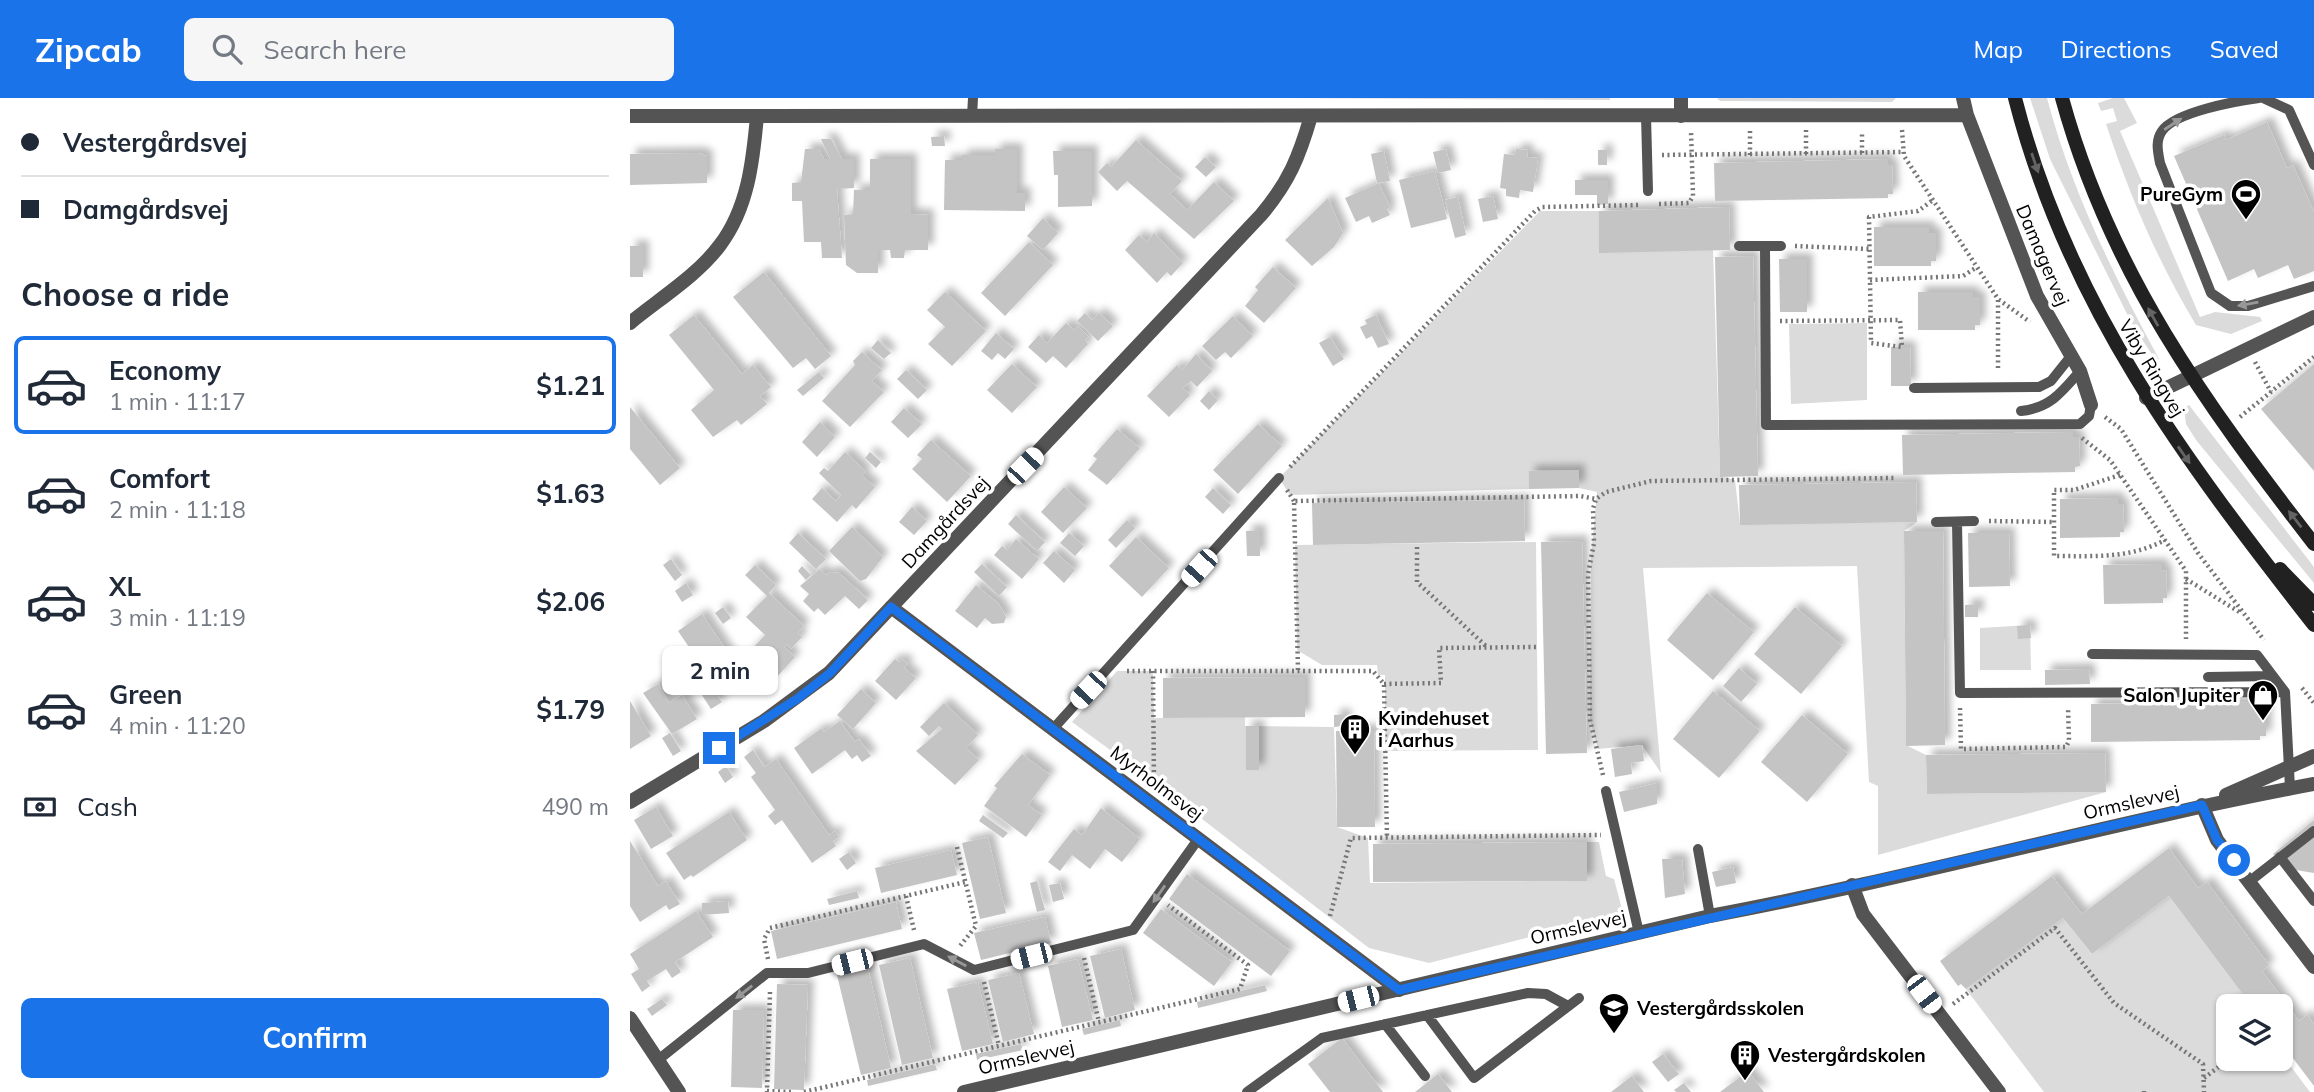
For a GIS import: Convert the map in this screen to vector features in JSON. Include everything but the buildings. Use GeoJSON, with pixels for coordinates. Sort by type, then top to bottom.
{"type":"FeatureCollection","features":[{"type":"Feature","properties":{"kind":"main road","name":"Viby Ringvej"},"geometry":{"type":"LineString","coordinates":[[2015,98],[2059,229],[2113,342],[2146,398],[2230,518],[2314,625]]}},
{"type":"Feature","properties":{"kind":"main road","name":"Viby Ringvej"},"geometry":{"type":"LineString","coordinates":[[2062,98],[2088,177],[2127,267],[2189,376],[2314,544]]}},
{"type":"Feature","properties":{"kind":"main road"},"geometry":{"type":"LineString","coordinates":[[2230,518],[2314,604]]}},
{"type":"Feature","properties":{"kind":"street"},"geometry":{"type":"LineString","coordinates":[[1681,98],[1686,117]]}},
{"type":"Feature","properties":{"kind":"street","name":"Damagervej"},"geometry":{"type":"LineString","coordinates":[[1963,98],[1966,115],[2037,296],[2080,371],[2091,405]]}},
{"type":"Feature","properties":{"kind":"street"},"geometry":{"type":"LineString","coordinates":[[630,116],[1966,115]]}},
{"type":"Feature","properties":{"kind":"street"},"geometry":{"type":"LineString","coordinates":[[630,323],[719,247],[733,224],[754,157],[757,116]]}},
{"type":"Feature","properties":{"kind":"street","name":"Damgårdsvej"},"geometry":{"type":"LineString","coordinates":[[630,802],[797,699],[830,673],[1261,215],[1282,190],[1299,159],[1311,116]]}},
{"type":"Feature","properties":{"kind":"street"},"geometry":{"type":"LineString","coordinates":[[2146,398],[2314,317]]}},
{"type":"Feature","properties":{"kind":"street","name":"Myrholmsvej"},"geometry":{"type":"LineString","coordinates":[[891,607],[1399,990]]}},
{"type":"Feature","properties":{"kind":"street","name":"Ormslevvej"},"geometry":{"type":"LineString","coordinates":[[2202,805],[2314,756]]}},
{"type":"Feature","properties":{"kind":"street","name":"Ormslevvej"},"geometry":{"type":"LineString","coordinates":[[964,1092],[1023,1085],[1399,990],[1710,916],[2202,805],[2314,784]]}},
{"type":"Feature","properties":{"kind":"street"},"geometry":{"type":"LineString","coordinates":[[2202,805],[2217,840],[2314,967]]}},
{"type":"Feature","properties":{"kind":"street"},"geometry":{"type":"LineString","coordinates":[[1852,885],[1863,914],[1999,1092]]}},
{"type":"Feature","properties":{"kind":"street"},"geometry":{"type":"LineString","coordinates":[[630,1017],[679,1092]]}},
{"type":"Feature","properties":{"kind":"lane"},"geometry":{"type":"LineString","coordinates":[[972,116],[973,98]]}},
{"type":"Feature","properties":{"kind":"lane"},"geometry":{"type":"LineString","coordinates":[[2314,165],[2289,110],[2261,98],[2236,101],[2175,120],[2162,131],[2157,147],[2160,163],[2211,293],[2230,306],[2248,306],[2314,286]]}},
{"type":"Feature","properties":{"kind":"lane"},"geometry":{"type":"LineString","coordinates":[[1646,116],[1648,191]]}},
{"type":"Feature","properties":{"kind":"lane"},"geometry":{"type":"LineString","coordinates":[[1740,246],[1781,246]]}},
{"type":"Feature","properties":{"kind":"lane"},"geometry":{"type":"LineString","coordinates":[[1765,246],[1766,425],[2080,424],[2089,416],[2091,405]]}},
{"type":"Feature","properties":{"kind":"lane"},"geometry":{"type":"LineString","coordinates":[[1914,388],[2039,387],[2051,381],[2071,356]]}},
{"type":"Feature","properties":{"kind":"lane"},"geometry":{"type":"LineString","coordinates":[[2021,411],[2037,409],[2055,400],[2080,371]]}},
{"type":"Feature","properties":{"kind":"lane"},"geometry":{"type":"LineString","coordinates":[[1053,729],[1279,478]]}},
{"type":"Feature","properties":{"kind":"lane"},"geometry":{"type":"LineString","coordinates":[[1936,522],[1974,521]]}},
{"type":"Feature","properties":{"kind":"lane"},"geometry":{"type":"LineString","coordinates":[[1957,522],[1960,693],[2285,692]]}},
{"type":"Feature","properties":{"kind":"lane"},"geometry":{"type":"LineString","coordinates":[[2092,654],[2257,655],[2285,692],[2290,788]]}},
{"type":"Feature","properties":{"kind":"lane"},"geometry":{"type":"LineString","coordinates":[[2208,677],[2273,676]]}},
{"type":"Feature","properties":{"kind":"lane"},"geometry":{"type":"LineString","coordinates":[[1606,791],[1639,933]]}},
{"type":"Feature","properties":{"kind":"lane"},"geometry":{"type":"LineString","coordinates":[[2250,881],[2314,831]]}},
{"type":"Feature","properties":{"kind":"lane"},"geometry":{"type":"LineString","coordinates":[[658,1060],[771,974],[807,973],[924,944],[974,970],[1133,930],[1199,838]]}},
{"type":"Feature","properties":{"kind":"lane"},"geometry":{"type":"LineString","coordinates":[[1698,849],[1710,916]]}},
{"type":"Feature","properties":{"kind":"lane"},"geometry":{"type":"LineString","coordinates":[[2280,857],[2314,901]]}},
{"type":"Feature","properties":{"kind":"lane"},"geometry":{"type":"LineString","coordinates":[[1247,1092],[1322,1038],[1528,993],[1546,994],[1568,1006]]}},
{"type":"Feature","properties":{"kind":"lane"},"geometry":{"type":"LineString","coordinates":[[1427,1015],[1474,1078],[1579,998]]}},
{"type":"Feature","properties":{"kind":"lane"},"geometry":{"type":"LineString","coordinates":[[1385,1024],[1425,1076]]}},
{"type":"Feature","properties":{"kind":"path"},"geometry":{"type":"LineString","coordinates":[[1902,115],[1904,152],[1933,200],[1998,299],[2038,328]]}},
{"type":"Feature","properties":{"kind":"path"},"geometry":{"type":"LineString","coordinates":[[1279,478],[1535,211],[1542,207],[1689,204],[1693,196],[1692,155],[1686,117]]}},
{"type":"Feature","properties":{"kind":"path"},"geometry":{"type":"LineString","coordinates":[[1647,155],[1904,152]]}},
{"type":"Feature","properties":{"kind":"path"},"geometry":{"type":"LineString","coordinates":[[1765,321],[1871,320],[1899,320],[1902,347],[1871,343],[1871,320],[1870,280],[1870,249],[1869,217],[1918,211],[1933,200]]}},
{"type":"Feature","properties":{"kind":"path"},"geometry":{"type":"LineString","coordinates":[[1781,246],[1870,249]]}},
{"type":"Feature","properties":{"kind":"path"},"geometry":{"type":"LineString","coordinates":[[1870,280],[1963,276],[1977,267]]}},
{"type":"Feature","properties":{"kind":"path"},"geometry":{"type":"LineString","coordinates":[[1998,299],[1998,387]]}},
{"type":"Feature","properties":{"kind":"path"},"geometry":{"type":"LineString","coordinates":[[2247,348],[2271,392]]}},
{"type":"Feature","properties":{"kind":"path"},"geometry":{"type":"LineString","coordinates":[[2226,429],[2314,357]]}},
{"type":"Feature","properties":{"kind":"path"},"geometry":{"type":"LineString","coordinates":[[2091,405],[2121,429],[2199,553],[2271,648]]}},
{"type":"Feature","properties":{"kind":"path"},"geometry":{"type":"LineString","coordinates":[[2080,424],[2082,442],[2110,460],[2186,571],[2186,655]]}},
{"type":"Feature","properties":{"kind":"path"},"geometry":{"type":"LineString","coordinates":[[2120,475],[2074,490],[2054,491],[2054,556],[2116,556],[2146,550],[2165,540]]}},
{"type":"Feature","properties":{"kind":"path"},"geometry":{"type":"LineString","coordinates":[[1606,791],[1590,720],[1588,574],[1594,543],[1593,509],[1596,499],[1606,492],[1651,481],[1896,478]]}},
{"type":"Feature","properties":{"kind":"path"},"geometry":{"type":"LineString","coordinates":[[1298,670],[1294,501],[1580,496],[1596,499]]}},
{"type":"Feature","properties":{"kind":"path"},"geometry":{"type":"LineString","coordinates":[[1974,521],[2054,522]]}},
{"type":"Feature","properties":{"kind":"path"},"geometry":{"type":"LineString","coordinates":[[1417,547],[1417,582],[1488,647]]}},
{"type":"Feature","properties":{"kind":"path"},"geometry":{"type":"LineString","coordinates":[[2186,578],[2245,616]]}},
{"type":"Feature","properties":{"kind":"path"},"geometry":{"type":"LineString","coordinates":[[1384,684],[1441,683],[1439,648],[1536,647]]}},
{"type":"Feature","properties":{"kind":"path"},"geometry":{"type":"LineString","coordinates":[[1106,671],[1373,671],[1384,684],[1387,838]]}},
{"type":"Feature","properties":{"kind":"path"},"geometry":{"type":"LineString","coordinates":[[1149,801],[1154,784],[1153,671]]}},
{"type":"Feature","properties":{"kind":"path"},"geometry":{"type":"LineString","coordinates":[[2297,681],[2314,703]]}},
{"type":"Feature","properties":{"kind":"path"},"geometry":{"type":"LineString","coordinates":[[1960,693],[1961,750],[2066,747],[2069,741],[2068,693]]}},
{"type":"Feature","properties":{"kind":"path"},"geometry":{"type":"LineString","coordinates":[[1325,934],[1351,838],[1616,835]]}},
{"type":"Feature","properties":{"kind":"path"},"geometry":{"type":"LineString","coordinates":[[952,958],[976,926],[957,847]]}},
{"type":"Feature","properties":{"kind":"path"},"geometry":{"type":"LineString","coordinates":[[792,1092],[768,1091],[771,974],[764,939],[770,928],[965,882]]}},
{"type":"Feature","properties":{"kind":"path"},"geometry":{"type":"LineString","coordinates":[[906,896],[917,946]]}},
{"type":"Feature","properties":{"kind":"path"},"geometry":{"type":"LineString","coordinates":[[804,1092],[1240,989],[1248,965],[1157,897]]}},
{"type":"Feature","properties":{"kind":"path"},"geometry":{"type":"LineString","coordinates":[[1939,1014],[2055,928],[2114,1003],[2203,1064],[2204,1092]]}},
{"type":"Feature","properties":{"kind":"path"},"geometry":{"type":"LineString","coordinates":[[1081,944],[1099,1022]]}},
{"type":"Feature","properties":{"kind":"path"},"geometry":{"type":"LineString","coordinates":[[981,968],[999,1046]]}},
{"type":"Feature","properties":{"kind":"path"},"geometry":{"type":"LineString","coordinates":[[2204,1078],[2216,1069]]}},
{"type":"Feature","properties":{"kind":"shaded area"},"geometry":{"type":"Polygon","coordinates":[[[1274,98],[1610,98],[1610,100],[1274,98]]]}},
{"type":"Feature","properties":{"kind":"shaded area"},"geometry":{"type":"Polygon","coordinates":[[[1717,98],[1896,98],[1892,102],[1720,101],[1717,98]]]}},
{"type":"Feature","properties":{"kind":"shaded area"},"geometry":{"type":"Polygon","coordinates":[[[2030,98],[2047,98],[2068,166],[2095,232],[2159,359],[2156,360],[2134,328],[2050,159],[2030,98]]]}},
{"type":"Feature","properties":{"kind":"shaded area"},"geometry":{"type":"Polygon","coordinates":[[[2124,98],[2137,123],[2120,131],[2200,317],[2215,312],[2260,317],[2262,321],[2231,334],[2196,325],[2157,252],[2115,150],[2106,124],[2117,121],[2113,108],[2101,111],[2098,103],[2124,98]]]}},
{"type":"Feature","properties":{"kind":"shaded area"},"geometry":{"type":"Polygon","coordinates":[[[1540,211],[1599,211],[1599,252],[1713,250],[1720,476],[1735,480],[1740,524],[1917,522],[1904,531],[1906,745],[1926,755],[1927,794],[2106,792],[1878,855],[1878,786],[1869,782],[1857,566],[1643,568],[1661,773],[1642,745],[1598,749],[1590,720],[1591,558],[1597,492],[1579,488],[1579,470],[1529,489],[1290,495],[1279,478],[1540,211]]]}},
{"type":"Feature","properties":{"kind":"shaded area"},"geometry":{"type":"Polygon","coordinates":[[[1867,323],[1867,400],[1791,404],[1789,324],[1867,323]]]}},
{"type":"Feature","properties":{"kind":"shaded area"},"geometry":{"type":"Polygon","coordinates":[[[2189,405],[2314,567],[2314,583],[2196,440],[2186,424],[2184,408],[2189,405]]]}},
{"type":"Feature","properties":{"kind":"shaded area"},"geometry":{"type":"Polygon","coordinates":[[[1536,542],[1538,750],[1385,751],[1385,675],[1378,675],[1377,665],[1322,665],[1297,650],[1295,545],[1536,542]]]}},
{"type":"Feature","properties":{"kind":"shaded area"},"geometry":{"type":"Polygon","coordinates":[[[2030,625],[2031,670],[1980,670],[1980,628],[2030,625]]]}},
{"type":"Feature","properties":{"kind":"shaded area"},"geometry":{"type":"Polygon","coordinates":[[[1117,671],[1153,671],[1154,718],[1245,717],[1245,726],[1334,727],[1337,827],[1368,838],[1370,883],[1586,881],[1587,842],[1599,842],[1606,876],[1614,879],[1623,913],[1429,963],[1369,948],[1072,722],[1117,671]]]}},
{"type":"Feature","properties":{"kind":"shaded area"},"geometry":{"type":"Polygon","coordinates":[[[2169,896],[2242,994],[2216,994],[2216,1071],[2293,1069],[2310,1092],[2044,1092],[1966,989],[2063,918],[2092,954],[2169,896]]]}},
{"type":"Feature","properties":{"kind":"place","name":"PureGym"},"geometry":{"type":"Point","coordinates":[2246,221]}},
{"type":"Feature","properties":{"kind":"place","name":"Salon Jupiter"},"geometry":{"type":"Point","coordinates":[2263,722]}},
{"type":"Feature","properties":{"kind":"place","name":"Kvindehuset i Aarhus"},"geometry":{"type":"Point","coordinates":[1355,756]}},
{"type":"Feature","properties":{"kind":"place","name":"Vestergårdsskolen"},"geometry":{"type":"Point","coordinates":[1614,1035]}},
{"type":"Feature","properties":{"kind":"place","name":"Vestergårdskolen"},"geometry":{"type":"Point","coordinates":[1745,1082]}},
{"type":"Feature","properties":{"kind":"route"},"geometry":{"type":"LineString","coordinates":[[719,748],[797,699],[830,673],[891,607],[1399,990],[1710,916],[1814,896],[2202,805],[2217,840],[2234,860]]}}]}
